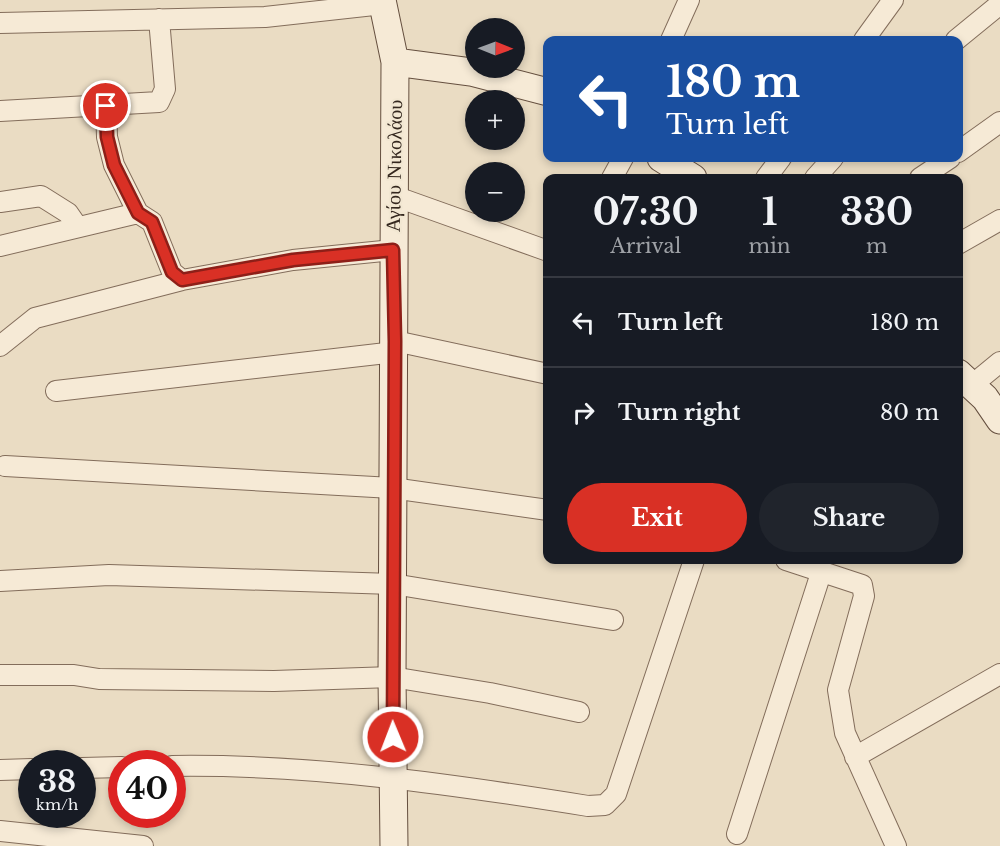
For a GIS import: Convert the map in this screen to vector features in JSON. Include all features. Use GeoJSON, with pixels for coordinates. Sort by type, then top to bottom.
{"type":"FeatureCollection","features":[{"type":"Feature","properties":{"kind":"street"},"geometry":{"type":"LineString","coordinates":[[673,36],[689,0]]}},
{"type":"Feature","properties":{"kind":"street"},"geometry":{"type":"LineString","coordinates":[[867,36],[893,0]]}},
{"type":"Feature","properties":{"kind":"street"},"geometry":{"type":"LineString","coordinates":[[0,23],[265,16],[382,2]]}},
{"type":"Feature","properties":{"kind":"street","name":"Αγίου Νικολάου"},"geometry":{"type":"LineString","coordinates":[[382,2],[395,62],[393,250],[395,347],[392,488],[394,846]]}},
{"type":"Feature","properties":{"kind":"street"},"geometry":{"type":"LineString","coordinates":[[960,36],[995,4]]}},
{"type":"Feature","properties":{"kind":"street"},"geometry":{"type":"LineString","coordinates":[[0,111],[159,102],[165,89],[159,19]]}},
{"type":"Feature","properties":{"kind":"street"},"geometry":{"type":"LineString","coordinates":[[395,62],[471,72],[543,91]]}},
{"type":"Feature","properties":{"kind":"street"},"geometry":{"type":"LineString","coordinates":[[106,106],[107,137],[114,165],[138,213],[152,222],[172,272],[182,280]]}},
{"type":"Feature","properties":{"kind":"street"},"geometry":{"type":"LineString","coordinates":[[963,149],[1000,123]]}},
{"type":"Feature","properties":{"kind":"street"},"geometry":{"type":"LineString","coordinates":[[667,162],[687,174]]}},
{"type":"Feature","properties":{"kind":"street"},"geometry":{"type":"LineString","coordinates":[[819,174],[829,162]]}},
{"type":"Feature","properties":{"kind":"street"},"geometry":{"type":"LineString","coordinates":[[926,174],[944,162]]}},
{"type":"Feature","properties":{"kind":"street"},"geometry":{"type":"LineString","coordinates":[[0,202],[41,196],[68,213],[77,226]]}},
{"type":"Feature","properties":{"kind":"street"},"geometry":{"type":"LineString","coordinates":[[394,196],[543,249]]}},
{"type":"Feature","properties":{"kind":"street"},"geometry":{"type":"LineString","coordinates":[[0,246],[138,213]]}},
{"type":"Feature","properties":{"kind":"street"},"geometry":{"type":"LineString","coordinates":[[963,241],[1000,220]]}},
{"type":"Feature","properties":{"kind":"street"},"geometry":{"type":"LineString","coordinates":[[0,346],[34,318],[182,280],[293,260],[393,250]]}},
{"type":"Feature","properties":{"kind":"street"},"geometry":{"type":"LineString","coordinates":[[56,391],[395,347],[543,373]]}},
{"type":"Feature","properties":{"kind":"street"},"geometry":{"type":"LineString","coordinates":[[1000,362],[965,379],[1000,420]]}},
{"type":"Feature","properties":{"kind":"street"},"geometry":{"type":"LineString","coordinates":[[4,466],[392,488],[543,509]]}},
{"type":"Feature","properties":{"kind":"street"},"geometry":{"type":"LineString","coordinates":[[186,766],[298,769],[393,777],[588,806],[605,805],[616,794],[693,564]]}},
{"type":"Feature","properties":{"kind":"street"},"geometry":{"type":"LineString","coordinates":[[797,564],[862,585],[864,596],[838,690],[845,733],[896,846]]}},
{"type":"Feature","properties":{"kind":"street"},"geometry":{"type":"LineString","coordinates":[[737,834],[821,573]]}},
{"type":"Feature","properties":{"kind":"street"},"geometry":{"type":"LineString","coordinates":[[0,581],[109,576],[393,584],[613,620]]}},
{"type":"Feature","properties":{"kind":"street"},"geometry":{"type":"LineString","coordinates":[[855,757],[1000,674]]}},
{"type":"Feature","properties":{"kind":"street"},"geometry":{"type":"LineString","coordinates":[[0,675],[74,675],[99,679],[274,681],[392,677],[490,693],[579,712]]}},
{"type":"Feature","properties":{"kind":"street"},"geometry":{"type":"LineString","coordinates":[[0,770],[18,770]]}},
{"type":"Feature","properties":{"kind":"street"},"geometry":{"type":"LineString","coordinates":[[0,831],[143,846]]}},
{"type":"Feature","properties":{"kind":"route"},"geometry":{"type":"LineString","coordinates":[[106,106],[107,137],[114,165],[138,213],[146,216],[152,222],[172,272],[182,280],[293,260],[393,250],[395,341],[392,488],[393,737]]}}]}
